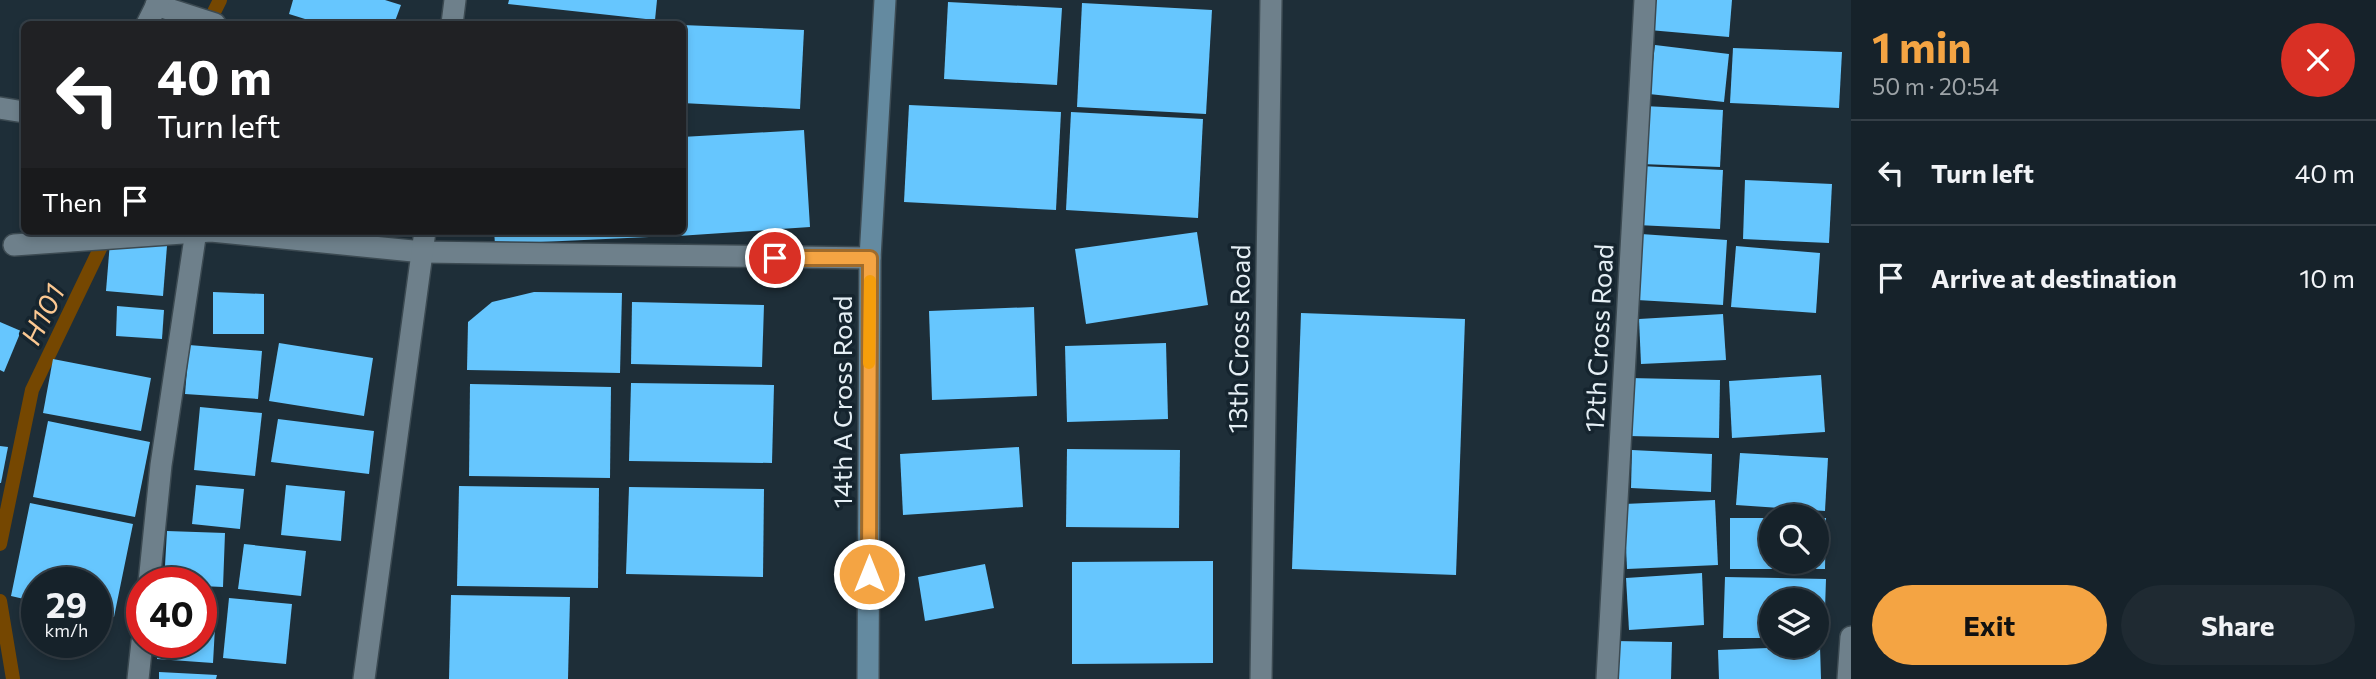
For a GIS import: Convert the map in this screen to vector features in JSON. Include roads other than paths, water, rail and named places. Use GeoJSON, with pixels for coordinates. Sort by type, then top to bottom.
{"type":"FeatureCollection","features":[{"type":"Feature","properties":{"kind":"street"},"geometry":{"type":"LineString","coordinates":[[452,21],[455,0]]}},
{"type":"Feature","properties":{"kind":"street","name":"14th A Cross Road"},"geometry":{"type":"LineString","coordinates":[[868,679],[870,258],[885,0]]}},
{"type":"Feature","properties":{"kind":"street","name":"13th Cross Road"},"geometry":{"type":"LineString","coordinates":[[1261,679],[1271,0]]}},
{"type":"Feature","properties":{"kind":"street","name":"12th Cross Road"},"geometry":{"type":"LineString","coordinates":[[1607,679],[1644,0]]}},
{"type":"Feature","properties":{"kind":"street"},"geometry":{"type":"LineString","coordinates":[[154,10],[202,21]]}},
{"type":"Feature","properties":{"kind":"street"},"geometry":{"type":"LineString","coordinates":[[0,108],[21,112]]}},
{"type":"Feature","properties":{"kind":"street"},"geometry":{"type":"LineString","coordinates":[[13,241],[135,235]]}},
{"type":"Feature","properties":{"kind":"street"},"geometry":{"type":"LineString","coordinates":[[151,567],[161,466],[196,235]]}},
{"type":"Feature","properties":{"kind":"street"},"geometry":{"type":"LineString","coordinates":[[296,235],[870,258]]}},
{"type":"Feature","properties":{"kind":"street"},"geometry":{"type":"LineString","coordinates":[[364,679],[424,241]]}},
{"type":"Feature","properties":{"kind":"street"},"geometry":{"type":"LineString","coordinates":[[1848,679],[1851,637]]}},
{"type":"Feature","properties":{"kind":"street"},"geometry":{"type":"LineString","coordinates":[[138,679],[140,658]]}},
{"type":"Feature","properties":{"kind":"waterway","name":"H101"},"geometry":{"type":"LineString","coordinates":[[210,21],[220,0]]}},
{"type":"Feature","properties":{"kind":"waterway","name":"H101"},"geometry":{"type":"LineString","coordinates":[[0,544],[32,390],[107,235]]}},
{"type":"Feature","properties":{"kind":"waterway","name":"H101"},"geometry":{"type":"LineString","coordinates":[[0,601],[13,679]]}}]}
